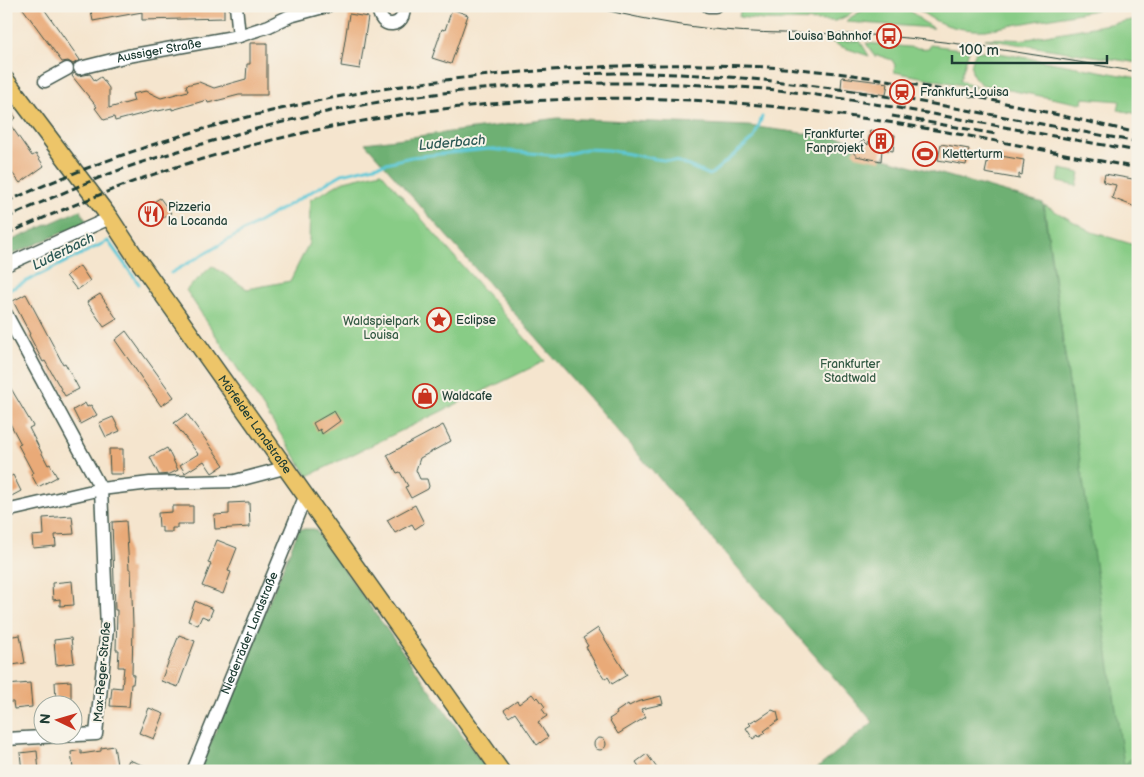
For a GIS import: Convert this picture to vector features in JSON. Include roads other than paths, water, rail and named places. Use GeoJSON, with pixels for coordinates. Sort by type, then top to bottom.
{"type":"FeatureCollection","features":[{"type":"Feature","properties":{"kind":"main road","name":"Mörfelder Landstraße"},"geometry":{"type":"LineString","coordinates":[[6,80],[110,218],[133,254],[500,771]]}},
{"type":"Feature","properties":{"kind":"street"},"geometry":{"type":"LineString","coordinates":[[236,6],[238,36]]}},
{"type":"Feature","properties":{"kind":"street","name":"Aussiger Straße"},"geometry":{"type":"LineString","coordinates":[[80,68],[128,56],[238,36],[269,26],[290,16],[327,6]]}},
{"type":"Feature","properties":{"kind":"street"},"geometry":{"type":"LineString","coordinates":[[378,6],[382,21],[388,24],[396,24],[404,16],[403,6]]}},
{"type":"Feature","properties":{"kind":"street"},"geometry":{"type":"LineString","coordinates":[[708,6],[715,6]]}},
{"type":"Feature","properties":{"kind":"street"},"geometry":{"type":"LineString","coordinates":[[46,81],[67,70]]}},
{"type":"Feature","properties":{"kind":"street"},"geometry":{"type":"LineString","coordinates":[[6,265],[110,218]]}},
{"type":"Feature","properties":{"kind":"street","name":"Max-Reger-Straße"},"geometry":{"type":"LineString","coordinates":[[6,314],[101,489],[107,629],[96,734],[6,739]]}},
{"type":"Feature","properties":{"kind":"street"},"geometry":{"type":"LineString","coordinates":[[6,511],[101,489],[150,483],[235,481],[284,468]]}},
{"type":"Feature","properties":{"kind":"street","name":"Niederräder Landstraße"},"geometry":{"type":"LineString","coordinates":[[193,771],[305,497]]}},
{"type":"Feature","properties":{"kind":"waterway","name":"Luderbach"},"geometry":{"type":"LineString","coordinates":[[171,273],[342,174],[411,157],[489,149],[561,156],[586,149],[608,150],[679,162],[710,175],[754,138],[762,117]]}},
{"type":"Feature","properties":{"kind":"waterway","name":"Luderbach"},"geometry":{"type":"LineString","coordinates":[[7,291],[108,241],[139,284]]}},
{"type":"Feature","properties":{"kind":"tram line"},"geometry":{"type":"LineString","coordinates":[[588,6],[655,21],[689,26],[743,32],[865,35],[918,39],[1012,51],[1138,72]]}},
{"type":"Feature","properties":{"kind":"railway"},"geometry":{"type":"LineString","coordinates":[[6,202],[72,174],[139,149],[272,111],[340,96],[409,85],[479,76],[580,68],[696,65],[754,66],[828,72],[917,85],[1138,133]]}},
{"type":"Feature","properties":{"kind":"railway"},"geometry":{"type":"LineString","coordinates":[[584,74],[654,73],[793,83],[932,104],[1138,142]]}},
{"type":"Feature","properties":{"kind":"railway"},"geometry":{"type":"LineString","coordinates":[[6,218],[110,173],[215,140],[285,122],[331,111],[441,93],[553,84],[665,84],[777,90],[876,104],[1138,151]]}},
{"type":"Feature","properties":{"kind":"railway"},"geometry":{"type":"LineString","coordinates":[[6,234],[146,177],[219,154],[293,135],[368,120],[443,109],[519,102],[595,99],[672,99],[797,109],[895,123],[1138,168]]}},
{"type":"Feature","properties":{"kind":"railway"},"geometry":{"type":"LineString","coordinates":[[892,116],[996,134]]}},
{"type":"Feature","properties":{"kind":"place","name":"Louisa Bahnhof"},"geometry":{"type":"Point","coordinates":[889,36]}},
{"type":"Feature","properties":{"kind":"place","name":"Frankfurt-Louisa"},"geometry":{"type":"Point","coordinates":[902,92]}},
{"type":"Feature","properties":{"kind":"place","name":"Frankfurter Fanprojekt"},"geometry":{"type":"Point","coordinates":[881,141]}},
{"type":"Feature","properties":{"kind":"place","name":"Kletterturm"},"geometry":{"type":"Point","coordinates":[925,154]}},
{"type":"Feature","properties":{"kind":"place","name":"Pizzeria la Locanda"},"geometry":{"type":"Point","coordinates":[151,214]}},
{"type":"Feature","properties":{"kind":"place","name":"Eclipse"},"geometry":{"type":"Point","coordinates":[439,320]}},
{"type":"Feature","properties":{"kind":"place","name":"Waldcafe"},"geometry":{"type":"Point","coordinates":[425,396]}},
{"type":"Feature","properties":{"kind":"park label","name":"Waldspielpark Louisa"},"geometry":{"type":"Point","coordinates":[381,328]}},
{"type":"Feature","properties":{"kind":"park label","name":"Frankfurter Stadtwald"},"geometry":{"type":"Point","coordinates":[850,371]}}]}
